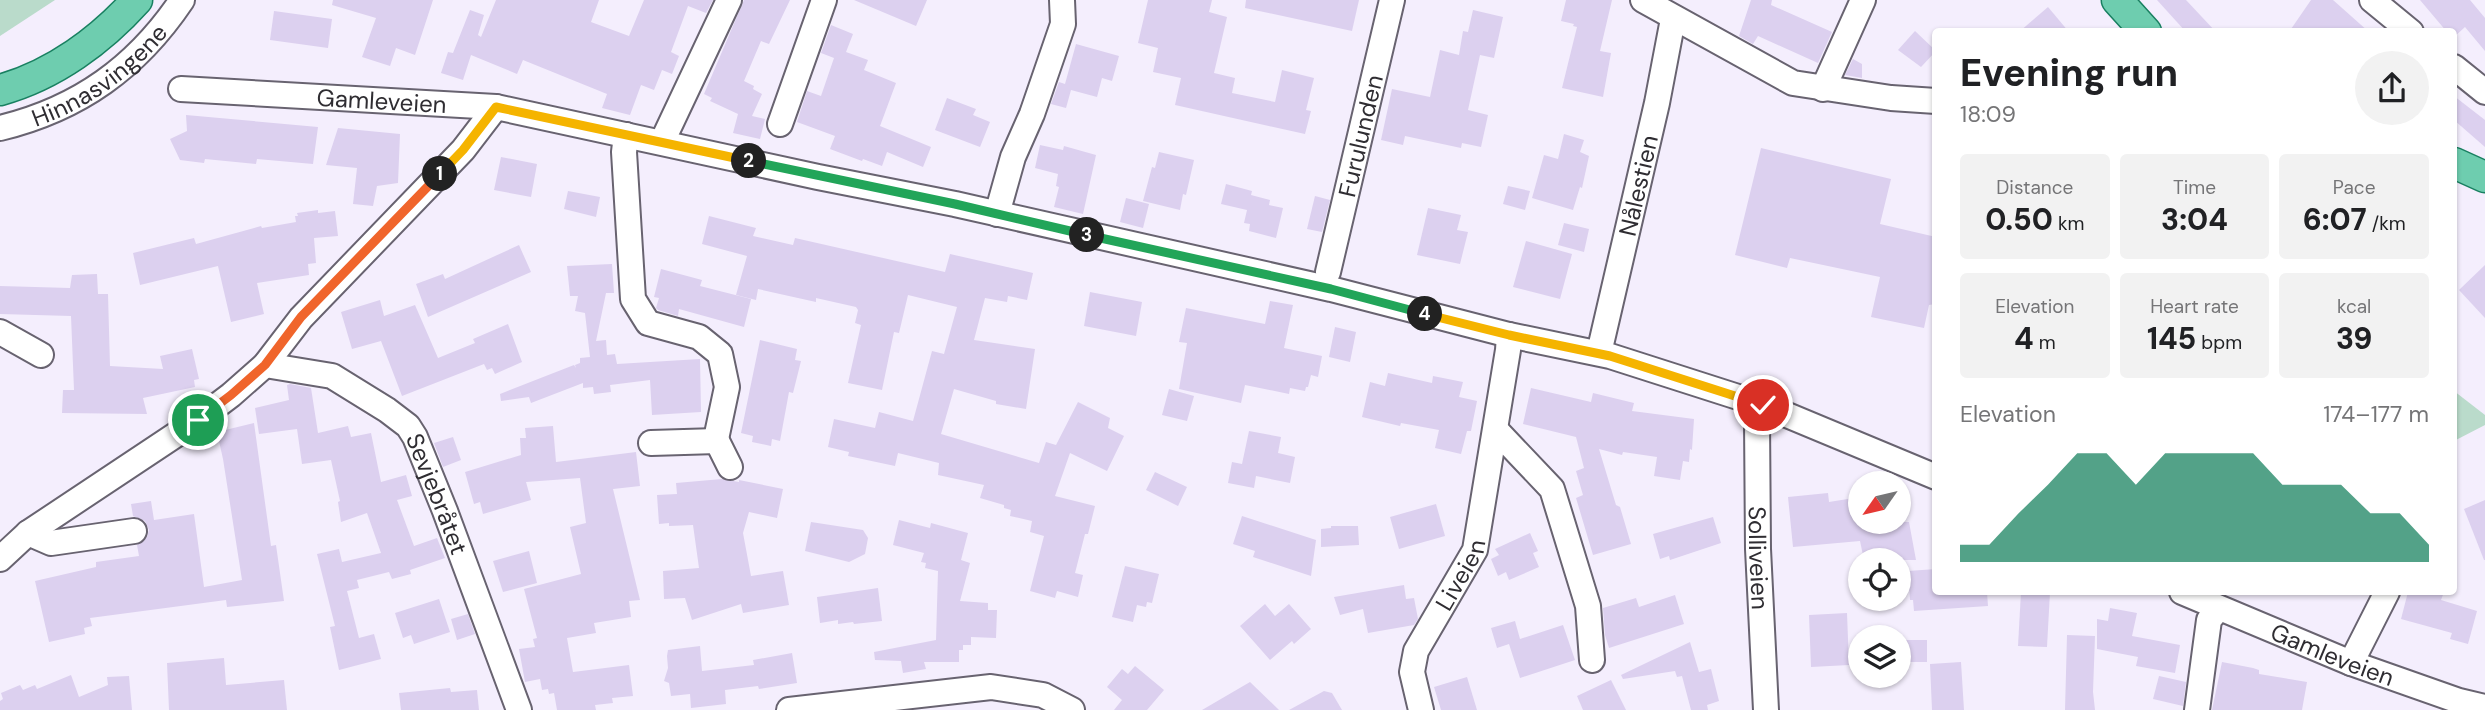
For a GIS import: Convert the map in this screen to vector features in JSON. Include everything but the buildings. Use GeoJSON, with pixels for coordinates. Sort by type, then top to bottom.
{"type":"FeatureCollection","features":[{"type":"Feature","properties":{"kind":"main road","name":"Hinnasvingene"},"geometry":{"type":"LineString","coordinates":[[0,90],[32,78],[87,47],[121,18],[137,0]]}},
{"type":"Feature","properties":{"kind":"main road"},"geometry":{"type":"LineString","coordinates":[[2117,0],[2142,28]]}},
{"type":"Feature","properties":{"kind":"main road"},"geometry":{"type":"LineString","coordinates":[[2457,164],[2485,177]]}},
{"type":"Feature","properties":{"kind":"street","name":"Hinnasvingene"},"geometry":{"type":"LineString","coordinates":[[0,128],[63,107],[94,90],[122,69],[163,28],[182,0]]}},
{"type":"Feature","properties":{"kind":"street"},"geometry":{"type":"LineString","coordinates":[[662,142],[729,0]]}},
{"type":"Feature","properties":{"kind":"street"},"geometry":{"type":"LineString","coordinates":[[780,124],[824,0]]}},
{"type":"Feature","properties":{"kind":"street"},"geometry":{"type":"LineString","coordinates":[[998,214],[1013,158],[1032,114],[1063,24],[1062,0]]}},
{"type":"Feature","properties":{"kind":"street","name":"Furulunden"},"geometry":{"type":"LineString","coordinates":[[1328,272],[1392,0]]}},
{"type":"Feature","properties":{"kind":"street"},"geometry":{"type":"LineString","coordinates":[[1643,0],[1673,19],[1764,59],[1793,83],[1823,89],[1932,101]]}},
{"type":"Feature","properties":{"kind":"street"},"geometry":{"type":"LineString","coordinates":[[1823,89],[1863,0]]}},
{"type":"Feature","properties":{"kind":"street"},"geometry":{"type":"LineString","coordinates":[[2372,0],[2405,28]]}},
{"type":"Feature","properties":{"kind":"street","name":"Nålestien"},"geometry":{"type":"LineString","coordinates":[[1599,353],[1657,103],[1673,19]]}},
{"type":"Feature","properties":{"kind":"street"},"geometry":{"type":"LineString","coordinates":[[2457,69],[2485,92]]}},
{"type":"Feature","properties":{"kind":"street","name":"Gamleveien"},"geometry":{"type":"LineString","coordinates":[[181,89],[496,107],[998,214],[1331,289],[1509,335],[1599,353],[1763,405],[1932,475]]}},
{"type":"Feature","properties":{"kind":"street"},"geometry":{"type":"LineString","coordinates":[[0,559],[28,533],[198,420],[265,365],[301,317],[454,159],[496,107]]}},
{"type":"Feature","properties":{"kind":"street"},"geometry":{"type":"LineString","coordinates":[[626,135],[624,152],[633,299],[648,323],[699,337],[720,354],[727,387],[717,441],[730,467]]}},
{"type":"Feature","properties":{"kind":"street"},"geometry":{"type":"LineString","coordinates":[[0,332],[41,355]]}},
{"type":"Feature","properties":{"kind":"street","name":"Liveien"},"geometry":{"type":"LineString","coordinates":[[1421,710],[1412,672],[1416,651],[1475,550],[1509,335]]}},
{"type":"Feature","properties":{"kind":"street","name":"Sevjebråtet"},"geometry":{"type":"LineString","coordinates":[[265,365],[332,376],[408,426],[415,437],[444,510],[519,710]]}},
{"type":"Feature","properties":{"kind":"street","name":"Solliveien"},"geometry":{"type":"LineString","coordinates":[[1763,405],[1757,420],[1758,549],[1766,710]]}},
{"type":"Feature","properties":{"kind":"street"},"geometry":{"type":"LineString","coordinates":[[1496,430],[1552,489],[1588,606],[1592,660]]}},
{"type":"Feature","properties":{"kind":"street"},"geometry":{"type":"LineString","coordinates":[[652,443],[717,441]]}},
{"type":"Feature","properties":{"kind":"street"},"geometry":{"type":"LineString","coordinates":[[28,533],[51,543],[134,531]]}},
{"type":"Feature","properties":{"kind":"street","name":"Gamleveien"},"geometry":{"type":"LineString","coordinates":[[2189,595],[2351,663],[2459,701],[2485,707]]}},
{"type":"Feature","properties":{"kind":"street"},"geometry":{"type":"LineString","coordinates":[[2351,663],[2385,595]]}},
{"type":"Feature","properties":{"kind":"street"},"geometry":{"type":"LineString","coordinates":[[2197,710],[2209,620],[2218,608]]}},
{"type":"Feature","properties":{"kind":"street"},"geometry":{"type":"LineString","coordinates":[[789,710],[847,707],[991,687],[1043,695],[1072,710]]}},
{"type":"Feature","properties":{"kind":"green space"},"geometry":{"type":"Polygon","coordinates":[[[0,0],[55,0],[0,36],[0,0]]]}},
{"type":"Feature","properties":{"kind":"green space"},"geometry":{"type":"Polygon","coordinates":[[[2457,393],[2485,415],[2485,425],[2457,439],[2457,393]]]}},
{"type":"Feature","properties":{"kind":"route"},"geometry":{"type":"LineString","coordinates":[[198,420],[265,365],[301,317],[463,150],[496,107],[955,204],[1331,289],[1509,335],[1610,356],[1763,405]]}}]}
